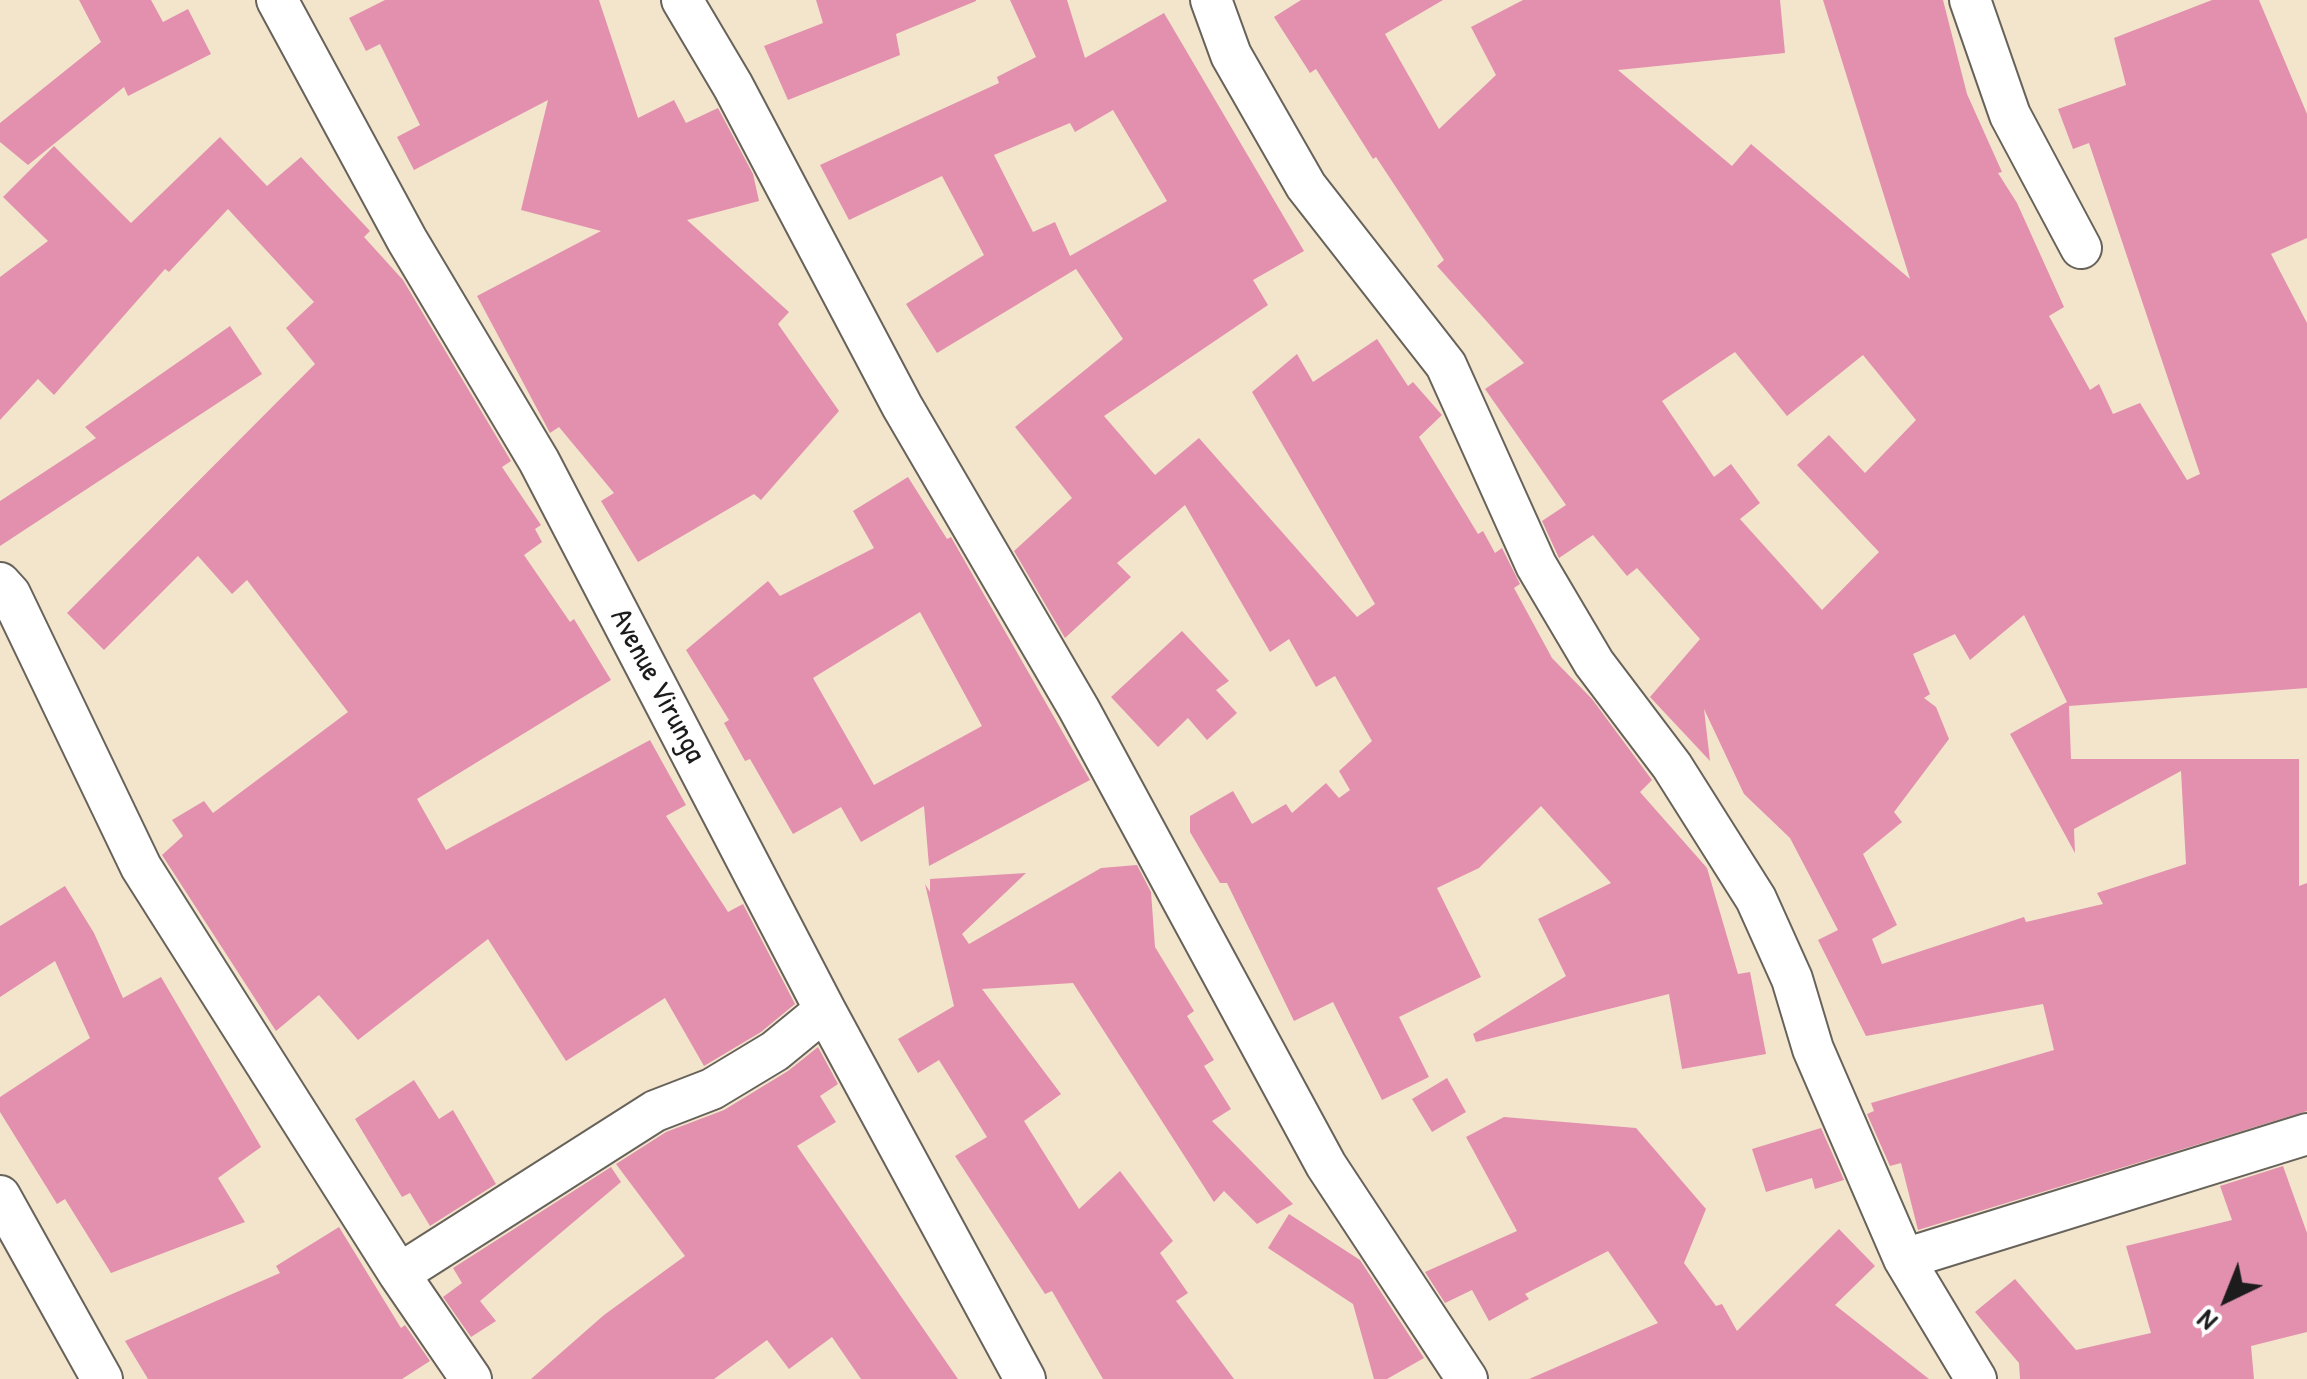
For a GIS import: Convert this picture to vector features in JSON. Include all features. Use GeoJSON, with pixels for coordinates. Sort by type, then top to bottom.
{"type":"FeatureCollection","features":[{"type":"Feature","properties":{"kind":"street","name":"Avenue Virunga"},"geometry":{"type":"LineString","coordinates":[[277,0],[407,240],[539,461],[826,1010],[1025,1379]]}},
{"type":"Feature","properties":{"kind":"street"},"geometry":{"type":"LineString","coordinates":[[682,0],[733,86],[902,406],[1079,709],[1326,1165],[1468,1379]]}},
{"type":"Feature","properties":{"kind":"street"},"geometry":{"type":"LineString","coordinates":[[1212,0],[1231,55],[1306,186],[1446,365],[1536,564],[1594,664],[1672,766],[1756,899],[1792,980],[1813,1049],[1904,1259],[1976,1379]]}},
{"type":"Feature","properties":{"kind":"street"},"geometry":{"type":"LineString","coordinates":[[1970,0],[2010,115],[2081,248]]}},
{"type":"Feature","properties":{"kind":"street"},"geometry":{"type":"LineString","coordinates":[[0,584],[10,594],[141,867],[399,1274],[471,1379]]}},
{"type":"Feature","properties":{"kind":"street"},"geometry":{"type":"LineString","coordinates":[[399,1274],[655,1111],[712,1089],[775,1051],[826,1010]]}},
{"type":"Feature","properties":{"kind":"street"},"geometry":{"type":"LineString","coordinates":[[1904,1259],[2307,1134]]}},
{"type":"Feature","properties":{"kind":"street"},"geometry":{"type":"LineString","coordinates":[[0,1196],[102,1379]]}},
{"type":"Feature","properties":{"kind":"building"},"geometry":{"type":"Polygon","coordinates":[[[79,0],[151,0],[163,22],[188,9],[211,54],[128,96],[124,87],[28,165],[0,142],[0,123],[101,42],[79,0]]]}},
{"type":"Feature","properties":{"kind":"building"},"geometry":{"type":"Polygon","coordinates":[[[385,0],[599,0],[638,118],[674,100],[686,123],[718,108],[753,174],[759,201],[687,220],[789,312],[778,324],[839,411],[761,500],[754,494],[638,562],[601,501],[614,493],[559,427],[550,433],[477,296],[601,231],[521,210],[548,100],[414,170],[397,137],[420,125],[380,44],[366,51],[349,18],[385,0]]]}},
{"type":"Feature","properties":{"kind":"building"},"geometry":{"type":"Polygon","coordinates":[[[816,0],[976,1],[896,34],[900,55],[788,100],[764,46],[823,23],[816,0]]]}},
{"type":"Feature","properties":{"kind":"building"},"geometry":{"type":"Polygon","coordinates":[[[1010,0],[1067,0],[1085,58],[1164,13],[1304,251],[1253,280],[1268,305],[1104,416],[1155,475],[1199,438],[1357,617],[1375,604],[1252,392],[1297,354],[1313,382],[1377,339],[1408,386],[1413,382],[1442,415],[1419,437],[1478,534],[1483,531],[1495,553],[1502,548],[1520,584],[1514,588],[1552,658],[1592,699],[1652,780],[1640,792],[1707,868],[1738,974],[1750,972],[1766,1054],[1682,1069],[1669,994],[1476,1042],[1473,1034],[1566,976],[1538,919],[1611,883],[1541,806],[1479,868],[1437,888],[1481,977],[1399,1017],[1429,1077],[1382,1100],[1333,1002],[1294,1021],[1227,883],[1220,883],[1190,832],[1190,816],[1233,791],[1252,824],[1286,804],[1292,813],[1326,783],[1339,798],[1350,790],[1339,771],[1372,741],[1335,676],[1316,687],[1289,639],[1270,652],[1185,505],[1117,563],[1131,577],[1065,638],[1014,551],[1072,498],[1015,427],[1123,339],[1076,269],[937,353],[906,304],[984,255],[942,176],[849,220],[820,165],[999,83],[997,77],[1036,57],[1010,0]],[[1113,110],[1075,132],[1070,123],[994,155],[1033,232],[1055,222],[1070,256],[1167,201],[1113,110]]]}},
{"type":"Feature","properties":{"kind":"building"},"geometry":{"type":"Polygon","coordinates":[[[1301,0],[1443,0],[1385,34],[1439,129],[1496,75],[1471,27],[1523,0],[1780,0],[1785,53],[1618,70],[1732,166],[1751,144],[1910,279],[1823,0],[1943,0],[1967,94],[2002,172],[1998,173],[2017,203],[2064,307],[2049,316],[2090,390],[2099,384],[2113,414],[2140,403],[2187,480],[2200,474],[2089,143],[2073,149],[2058,109],[2126,85],[2114,38],[2212,0],[2259,0],[2307,114],[2307,238],[2271,254],[2307,323],[2307,688],[2069,706],[2071,759],[2299,759],[2299,886],[2307,883],[2307,1111],[1918,1230],[1901,1163],[1890,1166],[1867,1114],[1874,1111],[1871,1103],[2054,1050],[2043,1004],[1866,1036],[1818,940],[1838,930],[1790,838],[1744,794],[1704,709],[1710,761],[1650,697],[1700,639],[1637,568],[1627,576],[1593,535],[1559,558],[1542,521],[1566,505],[1485,389],[1524,363],[1437,266],[1444,260],[1316,69],[1310,73],[1274,17],[1301,0]],[[1735,352],[1662,401],[1714,477],[1731,464],[1760,503],[1740,519],[1822,610],[1879,552],[1797,465],[1829,435],[1865,473],[1916,420],[1863,355],[1787,416],[1735,352]],[[2024,615],[1970,660],[1955,634],[1913,654],[1930,694],[1924,698],[1936,707],[1949,739],[1894,812],[1902,822],[1863,854],[1897,925],[1872,939],[1882,964],[2024,917],[2026,922],[2103,904],[2097,893],[2186,864],[2181,771],[2074,829],[2075,853],[2010,734],[2067,702],[2024,615]]]}},
{"type":"Feature","properties":{"kind":"building"},"geometry":{"type":"Polygon","coordinates":[[[220,137],[267,186],[301,157],[370,231],[364,237],[403,280],[511,461],[502,467],[541,525],[535,529],[542,542],[524,555],[570,622],[574,619],[611,680],[417,799],[446,850],[650,740],[686,805],[666,816],[728,912],[743,904],[795,1004],[761,1032],[704,1066],[665,998],[566,1061],[488,939],[358,1040],[319,995],[276,1031],[162,855],[183,836],[172,820],[204,801],[213,813],[348,712],[247,580],[232,594],[198,556],[104,650],[67,613],[315,364],[286,328],[314,302],[228,209],[169,272],[165,269],[54,395],[38,379],[0,420],[0,277],[48,241],[3,197],[54,146],[131,223],[220,137]]]}},
{"type":"Feature","properties":{"kind":"building"},"geometry":{"type":"Polygon","coordinates":[[[230,326],[262,374],[0,546],[0,501],[96,438],[85,427],[230,326]]]}},
{"type":"Feature","properties":{"kind":"building"},"geometry":{"type":"Polygon","coordinates":[[[908,477],[947,539],[951,537],[1090,780],[929,866],[924,806],[861,842],[841,807],[793,834],[750,759],[745,761],[724,723],[729,720],[686,650],[768,581],[780,596],[874,548],[853,511],[908,477]],[[920,612],[813,678],[874,785],[982,726],[920,612]]]}},
{"type":"Feature","properties":{"kind":"building"},"geometry":{"type":"Polygon","coordinates":[[[1182,631],[1229,681],[1216,690],[1237,713],[1207,740],[1188,718],[1158,747],[1111,697],[1182,631]]]}},
{"type":"Feature","properties":{"kind":"building"},"geometry":{"type":"Polygon","coordinates":[[[1137,865],[1151,892],[1155,947],[1194,1011],[1187,1016],[1214,1060],[1204,1066],[1231,1109],[1212,1121],[1293,1204],[1257,1224],[1224,1191],[1214,1202],[1073,983],[982,989],[1061,1094],[1024,1121],[1079,1209],[1120,1171],[1173,1241],[1160,1253],[1188,1293],[1176,1301],[1234,1379],[1103,1379],[1052,1291],[1045,1294],[955,1156],[987,1137],[939,1060],[918,1073],[898,1039],[954,1006],[925,884],[930,892],[930,879],[1026,873],[962,934],[969,944],[1101,868],[1137,865]]]}},
{"type":"Feature","properties":{"kind":"building"},"geometry":{"type":"Polygon","coordinates":[[[65,886],[94,933],[123,998],[161,977],[261,1147],[218,1178],[245,1222],[111,1273],[65,1199],[57,1204],[0,1112],[0,1097],[90,1038],[55,961],[0,997],[0,926],[65,886]]]}},
{"type":"Feature","properties":{"kind":"building"},"geometry":{"type":"Polygon","coordinates":[[[818,1047],[838,1084],[820,1096],[836,1122],[797,1146],[958,1379],[861,1379],[832,1337],[789,1369],[767,1340],[714,1379],[531,1379],[604,1315],[685,1256],[616,1164],[666,1132],[724,1110],[788,1071],[818,1047]]]}},
{"type":"Feature","properties":{"kind":"building"},"geometry":{"type":"Polygon","coordinates":[[[1447,1078],[1466,1112],[1432,1132],[1412,1099],[1447,1078]]]}},
{"type":"Feature","properties":{"kind":"building"},"geometry":{"type":"Polygon","coordinates":[[[414,1080],[439,1119],[453,1110],[496,1184],[430,1226],[410,1193],[402,1197],[355,1119],[414,1080]]]}},
{"type":"Feature","properties":{"kind":"building"},"geometry":{"type":"Polygon","coordinates":[[[1504,1117],[1636,1128],[1706,1209],[1684,1263],[1716,1306],[1722,1304],[1737,1331],[1839,1229],[1875,1266],[1835,1305],[1929,1379],[1529,1379],[1658,1323],[1608,1251],[1525,1294],[1529,1299],[1489,1321],[1472,1290],[1445,1303],[1425,1272],[1517,1231],[1466,1137],[1504,1117]]]}},
{"type":"Feature","properties":{"kind":"building"},"geometry":{"type":"Polygon","coordinates":[[[1821,1128],[1844,1180],[1815,1189],[1812,1178],[1766,1192],[1752,1149],[1821,1128]]]}},
{"type":"Feature","properties":{"kind":"building"},"geometry":{"type":"Polygon","coordinates":[[[2283,1166],[2307,1233],[2307,1332],[2251,1346],[2254,1379],[2020,1379],[2019,1363],[1975,1312],[2015,1279],[2076,1350],[2151,1333],[2126,1246],[2232,1220],[2220,1186],[2283,1166]]]}},
{"type":"Feature","properties":{"kind":"building"},"geometry":{"type":"Polygon","coordinates":[[[611,1167],[621,1182],[480,1301],[496,1321],[471,1337],[443,1297],[462,1283],[453,1268],[611,1167]]]}},
{"type":"Feature","properties":{"kind":"building"},"geometry":{"type":"Polygon","coordinates":[[[1289,1214],[1360,1260],[1424,1358],[1387,1379],[1374,1379],[1353,1304],[1268,1248],[1289,1214]]]}},
{"type":"Feature","properties":{"kind":"building"},"geometry":{"type":"Polygon","coordinates":[[[339,1227],[401,1328],[405,1325],[430,1361],[402,1379],[148,1379],[125,1341],[280,1273],[276,1266],[339,1227]]]}}]}
